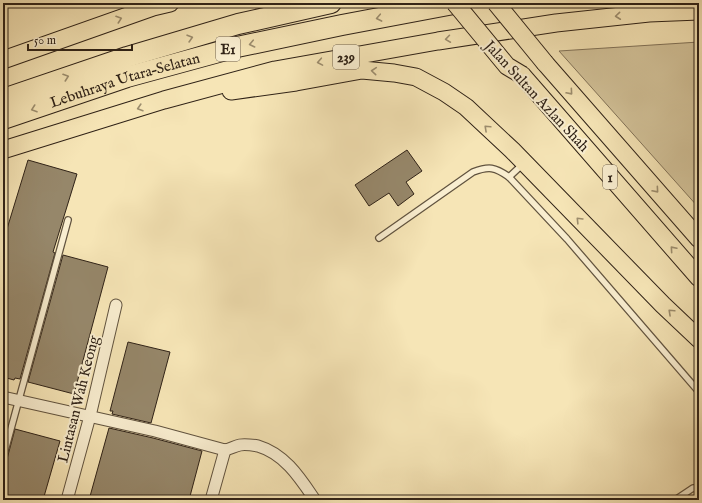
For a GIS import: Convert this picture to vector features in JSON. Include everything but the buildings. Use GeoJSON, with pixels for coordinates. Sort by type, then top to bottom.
{"type":"FeatureCollection","features":[{"type":"Feature","properties":{"kind":"highway","name":"Lebuhraya Utara–Selatan"},"geometry":{"type":"LineString","coordinates":[[3,99],[127,56],[238,24],[331,3]]}},
{"type":"Feature","properties":{"kind":"highway","name":"Lebuhraya Utara–Selatan"},"geometry":{"type":"LineString","coordinates":[[3,119],[127,77],[237,47],[459,3]]}},
{"type":"Feature","properties":{"kind":"main road"},"geometry":{"type":"LineString","coordinates":[[3,60],[170,3]]}},
{"type":"Feature","properties":{"kind":"main road","name":"Jalan Sultan Azlan Shah"},"geometry":{"type":"LineString","coordinates":[[455,3],[507,66],[522,75],[699,278]]}},
{"type":"Feature","properties":{"kind":"main road"},"geometry":{"type":"LineString","coordinates":[[468,3],[514,59],[522,75]]}},
{"type":"Feature","properties":{"kind":"main road","name":"Jalan Sultan Azlan Shah"},"geometry":{"type":"LineString","coordinates":[[496,3],[545,63],[699,239]]}},
{"type":"Feature","properties":{"kind":"main road","name":"239"},"geometry":{"type":"LineString","coordinates":[[3,150],[164,100],[275,70],[438,41],[556,23],[649,13],[699,11]]}},
{"type":"Feature","properties":{"kind":"main road"},"geometry":{"type":"LineString","coordinates":[[164,100],[296,82],[362,70],[416,77],[444,92],[466,107],[524,163],[663,305],[699,339]]}},
{"type":"Feature","properties":{"kind":"street","name":"Lintasan Wah Keong"},"geometry":{"type":"LineString","coordinates":[[67,500],[90,416],[116,305]]}},
{"type":"Feature","properties":{"kind":"street"},"geometry":{"type":"LineString","coordinates":[[3,397],[155,430],[225,450],[240,445],[253,445],[266,449],[285,461],[296,473],[315,500]]}},
{"type":"Feature","properties":{"kind":"street"},"geometry":{"type":"LineString","coordinates":[[211,500],[225,450]]}},
{"type":"Feature","properties":{"kind":"lane"},"geometry":{"type":"LineString","coordinates":[[509,177],[524,163]]}},
{"type":"Feature","properties":{"kind":"lane"},"geometry":{"type":"LineString","coordinates":[[379,238],[473,172],[484,168],[493,168],[501,171],[509,177],[567,239],[699,392]]}},
{"type":"Feature","properties":{"kind":"lane"},"geometry":{"type":"LineString","coordinates":[[3,458],[68,220]]}},
{"type":"Feature","properties":{"kind":"lane"},"geometry":{"type":"LineString","coordinates":[[675,500],[693,488],[699,491]]}},
{"type":"Feature","properties":{"kind":"shaded area"},"geometry":{"type":"Polygon","coordinates":[[[699,42],[699,208],[559,51],[699,42]]]}}]}
